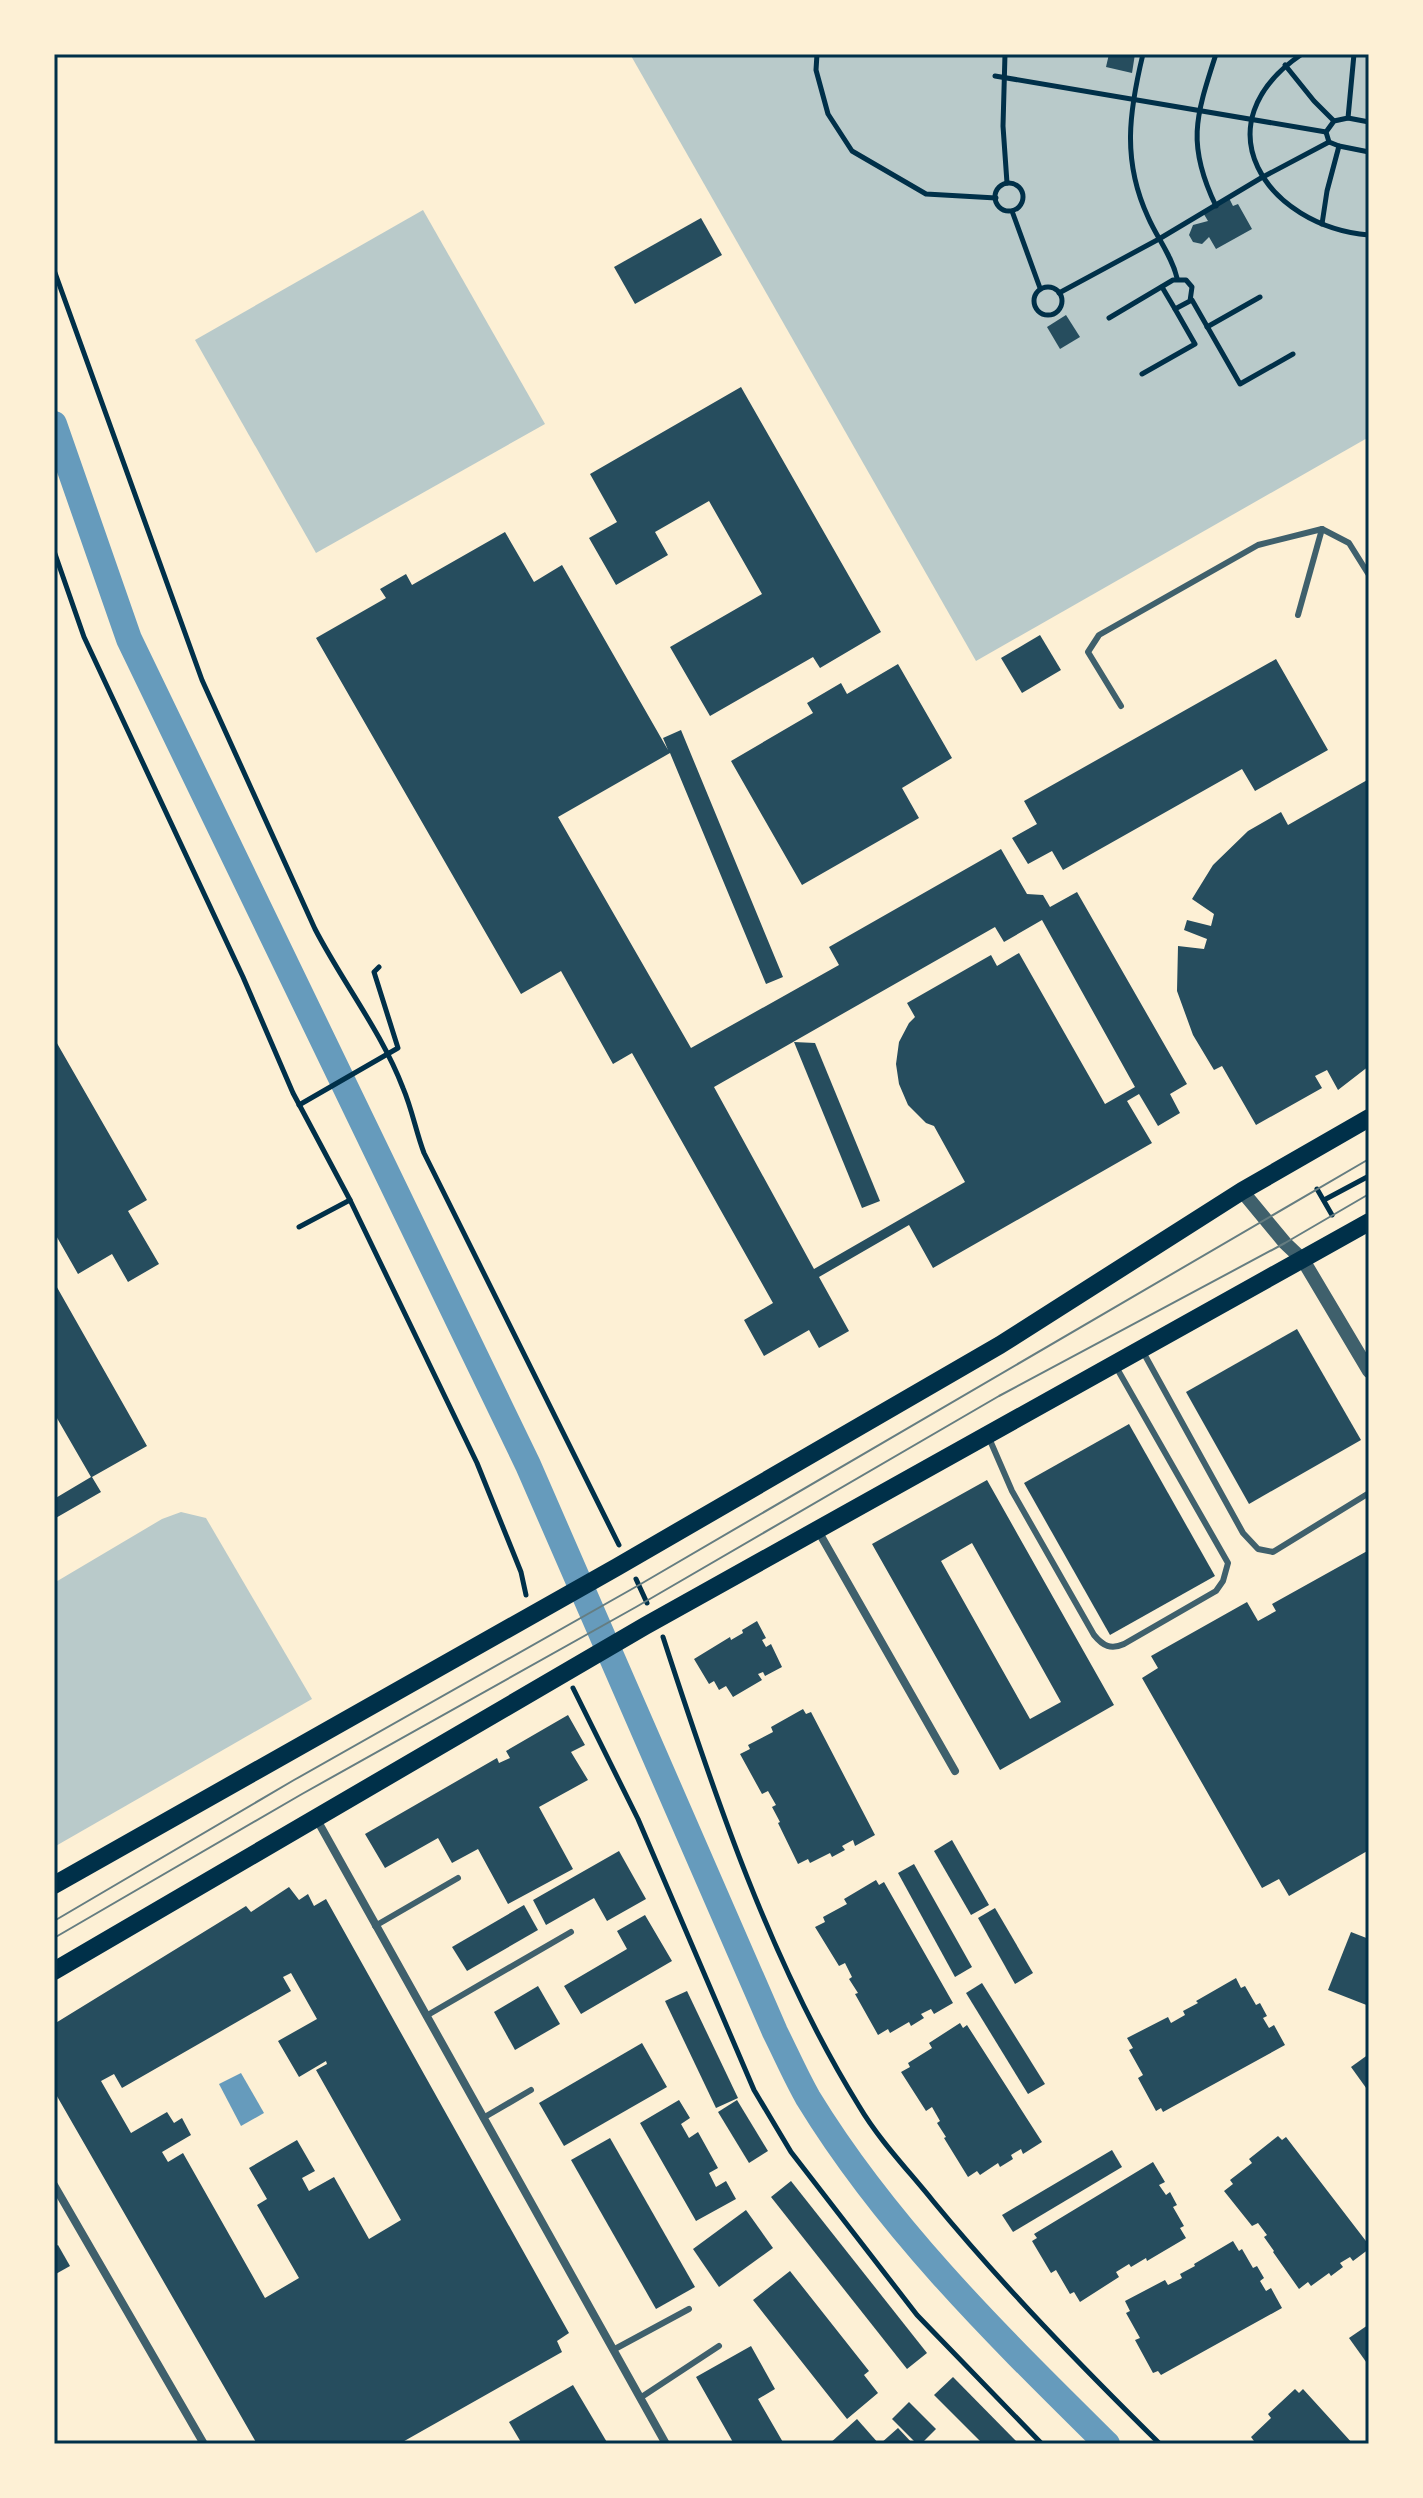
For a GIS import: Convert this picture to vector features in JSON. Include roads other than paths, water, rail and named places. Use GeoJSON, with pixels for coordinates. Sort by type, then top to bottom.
{"type":"FeatureCollection","features":[{"type":"Feature","properties":{"kind":"main road"},"geometry":{"type":"LineString","coordinates":[[54,1885],[622,1564],[1000,1345],[1242,1191],[1369,1118]]}},
{"type":"Feature","properties":{"kind":"main road"},"geometry":{"type":"LineString","coordinates":[[54,1971],[650,1623],[1369,1222]]}},
{"type":"Feature","properties":{"kind":"street"},"geometry":{"type":"LineString","coordinates":[[1242,1191],[1303,1260],[1369,1371]]}},
{"type":"Feature","properties":{"kind":"street"},"geometry":{"type":"LineString","coordinates":[[817,1529],[955,1771]]}},
{"type":"Feature","properties":{"kind":"street"},"geometry":{"type":"LineString","coordinates":[[316,1818],[666,2444]]}},
{"type":"Feature","properties":{"kind":"street"},"geometry":{"type":"LineString","coordinates":[[54,2185],[204,2444]]}},
{"type":"Feature","properties":{"kind":"lane"},"geometry":{"type":"LineString","coordinates":[[1121,706],[1088,652],[1099,635],[1258,545],[1322,529],[1349,543],[1369,575]]}},
{"type":"Feature","properties":{"kind":"lane"},"geometry":{"type":"LineString","coordinates":[[1298,615],[1322,529]]}},
{"type":"Feature","properties":{"kind":"lane"},"geometry":{"type":"LineString","coordinates":[[1142,1350],[1243,1533],[1258,1549],[1273,1552],[1369,1493]]}},
{"type":"Feature","properties":{"kind":"lane"},"geometry":{"type":"LineString","coordinates":[[987,1434],[1012,1491],[1094,1635],[1109,1647],[1124,1644],[1216,1591],[1223,1581],[1228,1563],[1115,1365]]}},
{"type":"Feature","properties":{"kind":"lane"},"geometry":{"type":"LineString","coordinates":[[375,1926],[458,1878]]}},
{"type":"Feature","properties":{"kind":"lane"},"geometry":{"type":"LineString","coordinates":[[426,2016],[571,1932]]}},
{"type":"Feature","properties":{"kind":"lane"},"geometry":{"type":"LineString","coordinates":[[483,2118],[531,2090]]}},
{"type":"Feature","properties":{"kind":"lane"},"geometry":{"type":"LineString","coordinates":[[613,2350],[689,2309]]}},
{"type":"Feature","properties":{"kind":"lane"},"geometry":{"type":"LineString","coordinates":[[640,2398],[719,2346]]}},
{"type":"Feature","properties":{"kind":"water"},"geometry":{"type":"Polygon","coordinates":[[[241,2073],[264,2113],[241,2126],[219,2084],[241,2073]]]}},
{"type":"Feature","properties":{"kind":"waterway"},"geometry":{"type":"LineString","coordinates":[[54,424],[129,639],[528,1465],[799,2082],[839,2146],[909,2237],[986,2322],[1107,2444]]}},
{"type":"Feature","properties":{"kind":"tram line"},"geometry":{"type":"LineString","coordinates":[[54,1921],[294,1780],[639,1585],[1369,1159]]}},
{"type":"Feature","properties":{"kind":"tram line"},"geometry":{"type":"LineString","coordinates":[[54,1938],[302,1794],[636,1607],[999,1396],[1285,1243],[1369,1194]]}}]}
